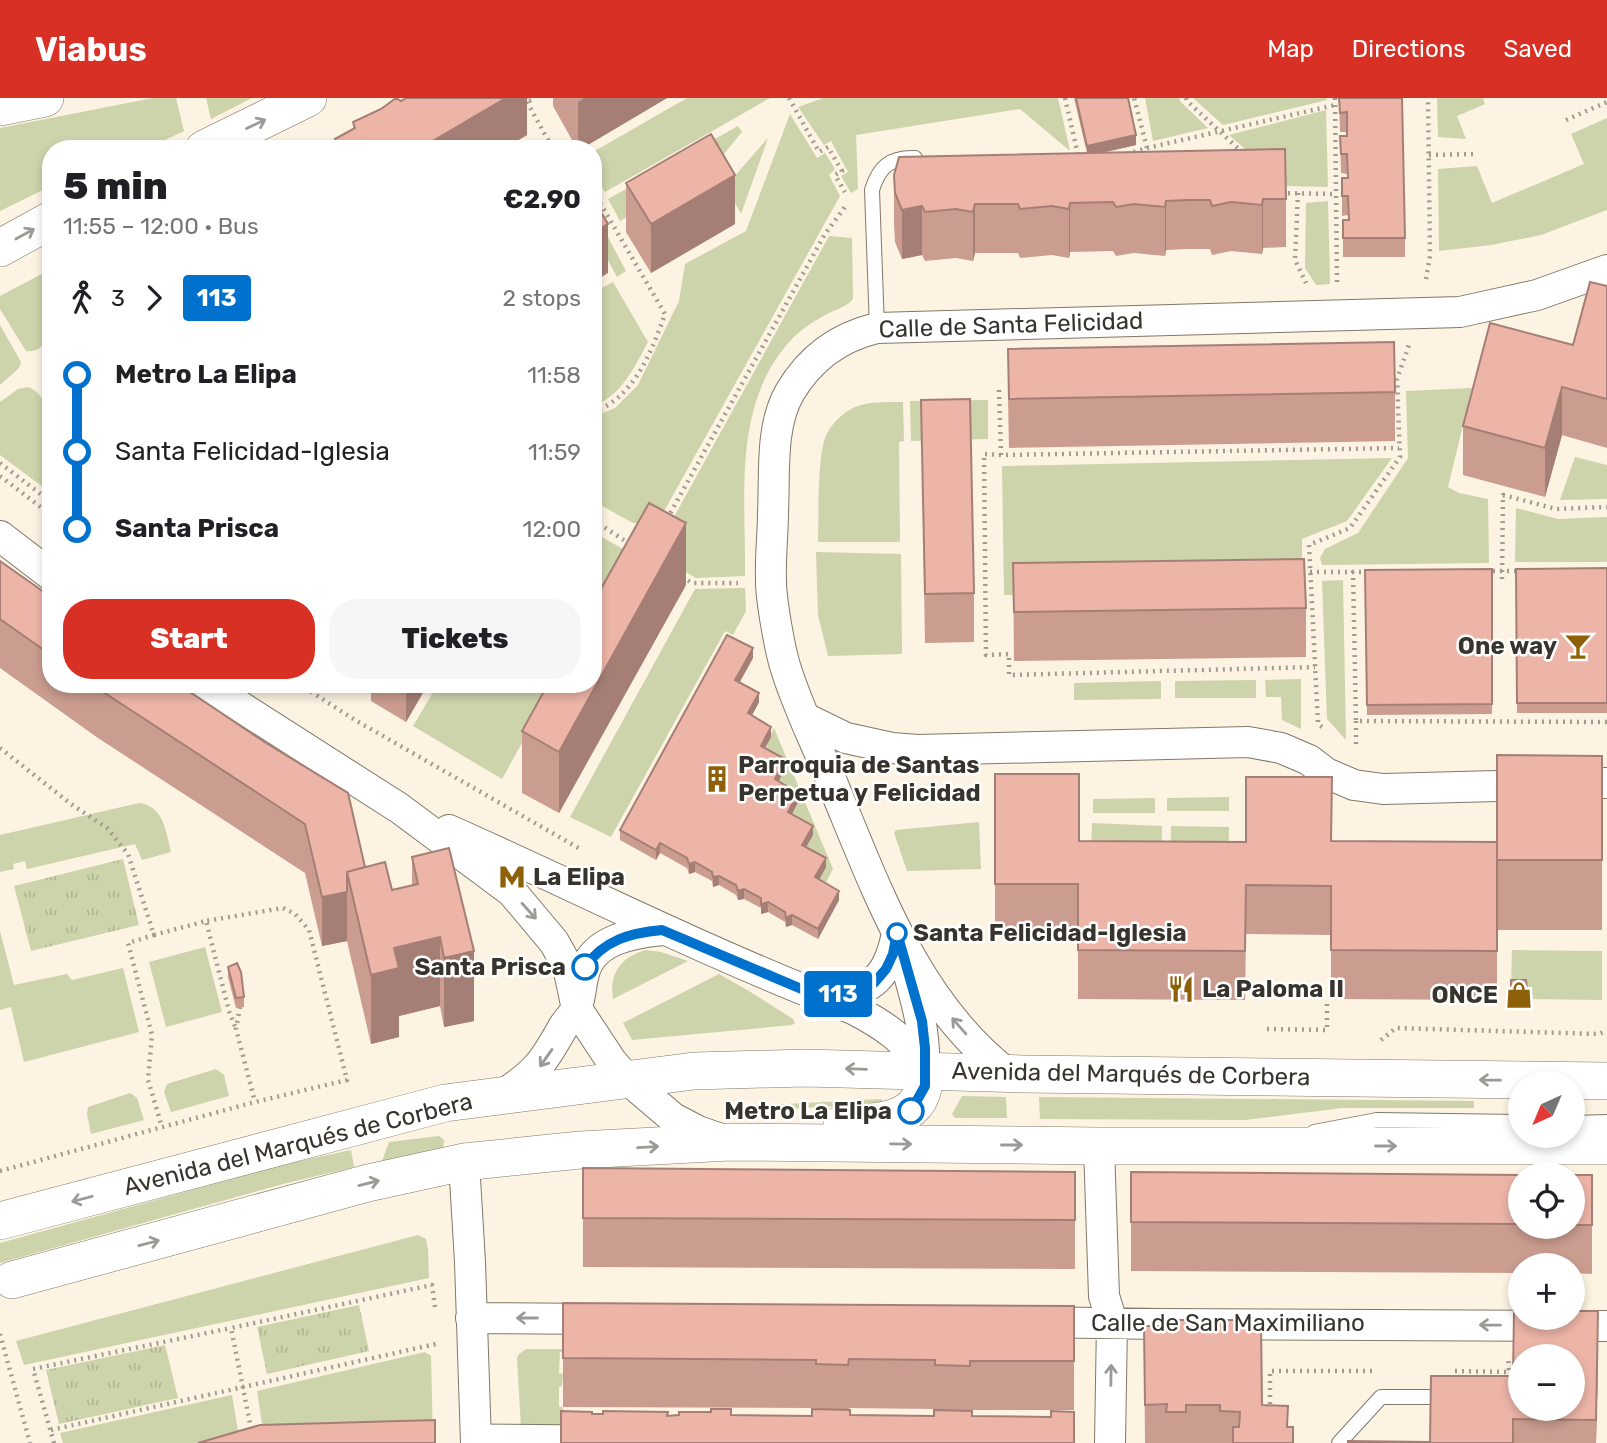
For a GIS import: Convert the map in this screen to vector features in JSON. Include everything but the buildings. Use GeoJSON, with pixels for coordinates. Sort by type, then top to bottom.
{"type":"FeatureCollection","features":[{"type":"Feature","properties":{"kind":"street"},"geometry":{"type":"LineString","coordinates":[[0,107],[45,98]]}},
{"type":"Feature","properties":{"kind":"street"},"geometry":{"type":"LineString","coordinates":[[222,140],[308,98]]}},
{"type":"Feature","properties":{"kind":"street"},"geometry":{"type":"LineString","coordinates":[[0,248],[42,225]]}},
{"type":"Feature","properties":{"kind":"street","name":"Calle de Santa Felicidad"},"geometry":{"type":"LineString","coordinates":[[1008,1074],[990,1060],[947,1013],[922,978],[897,933],[785,668],[771,583],[778,426],[789,394],[804,372],[825,350],[855,333],[877,328],[1460,312],[1536,295],[1607,270]]}},
{"type":"Feature","properties":{"kind":"street"},"geometry":{"type":"LineString","coordinates":[[0,536],[42,568]]}},
{"type":"Feature","properties":{"kind":"street"},"geometry":{"type":"LineString","coordinates":[[219,693],[399,808],[512,892],[554,942],[568,967],[577,1009],[612,1062],[626,1078],[673,1118],[698,1131],[744,1142],[792,1127],[861,1123],[893,1118],[911,1111],[925,1086],[924,1071],[917,1058],[902,1040],[877,1021],[662,930],[561,880],[399,808]]}},
{"type":"Feature","properties":{"kind":"street"},"geometry":{"type":"LineString","coordinates":[[807,719],[846,738],[892,748],[918,750],[1248,743],[1281,748],[1354,785],[1383,789],[1607,783]]}},
{"type":"Feature","properties":{"kind":"street"},"geometry":{"type":"LineString","coordinates":[[502,1095],[538,1070],[552,1050],[563,1026],[577,1009],[585,967],[594,954],[612,941],[637,933],[662,930]]}},
{"type":"Feature","properties":{"kind":"street"},"geometry":{"type":"LineString","coordinates":[[811,993],[843,994],[874,983],[886,969],[893,954],[897,933]]}},
{"type":"Feature","properties":{"kind":"street","name":"Calle de Santa Felicidad"},"geometry":{"type":"LineString","coordinates":[[897,933],[922,1021],[924,1071]]}},
{"type":"Feature","properties":{"kind":"street","name":"Avenida del Marqués de Corbera"},"geometry":{"type":"LineString","coordinates":[[0,1221],[445,1103],[694,1071],[805,1068],[1008,1074],[1607,1081]]}},
{"type":"Feature","properties":{"kind":"street"},"geometry":{"type":"LineString","coordinates":[[12,1280],[368,1183],[464,1162],[580,1150],[744,1142],[1099,1146],[1607,1146]]}},
{"type":"Feature","properties":{"kind":"street"},"geometry":{"type":"LineString","coordinates":[[1099,1146],[1104,1296],[1112,1322],[1110,1443]]}},
{"type":"Feature","properties":{"kind":"street"},"geometry":{"type":"LineString","coordinates":[[464,1162],[476,1439],[604,1436]]}},
{"type":"Feature","properties":{"kind":"street"},"geometry":{"type":"LineString","coordinates":[[471,1318],[626,1319]]}},
{"type":"Feature","properties":{"kind":"street","name":"Calle de San Maximiliano"},"geometry":{"type":"LineString","coordinates":[[1003,1321],[1607,1326]]}},
{"type":"Feature","properties":{"kind":"lane"},"geometry":{"type":"LineString","coordinates":[[877,328],[872,190],[877,174],[887,165],[902,158],[930,158]]}},
{"type":"Feature","properties":{"kind":"lane"},"geometry":{"type":"LineString","coordinates":[[1247,1146],[1377,1120],[1508,1122]]}},
{"type":"Feature","properties":{"kind":"lane"},"geometry":{"type":"LineString","coordinates":[[1586,1123],[1607,1122]]}},
{"type":"Feature","properties":{"kind":"lane"},"geometry":{"type":"LineString","coordinates":[[1339,1443],[1381,1397],[1461,1397]]}},
{"type":"Feature","properties":{"kind":"path"},"geometry":{"type":"LineString","coordinates":[[535,98],[526,100],[548,140]]}},
{"type":"Feature","properties":{"kind":"path"},"geometry":{"type":"LineString","coordinates":[[661,531],[825,234],[850,201],[835,175],[842,171],[828,147],[819,152],[789,98]]}},
{"type":"Feature","properties":{"kind":"path"},"geometry":{"type":"LineString","coordinates":[[1065,98],[1081,167]]}},
{"type":"Feature","properties":{"kind":"path"},"geometry":{"type":"LineString","coordinates":[[1134,98],[1147,148]]}},
{"type":"Feature","properties":{"kind":"path"},"geometry":{"type":"LineString","coordinates":[[1186,98],[1249,158]]}},
{"type":"Feature","properties":{"kind":"path"},"geometry":{"type":"LineString","coordinates":[[1335,98],[1337,288]]}},
{"type":"Feature","properties":{"kind":"path"},"geometry":{"type":"LineString","coordinates":[[1327,732],[1318,724],[1309,545],[1350,528],[1400,457],[1397,379],[1420,313],[1430,256],[1429,98]]}},
{"type":"Feature","properties":{"kind":"path"},"geometry":{"type":"LineString","coordinates":[[1566,120],[1607,102]]}},
{"type":"Feature","properties":{"kind":"path"},"geometry":{"type":"LineString","coordinates":[[1121,156],[1335,105]]}},
{"type":"Feature","properties":{"kind":"path"},"geometry":{"type":"LineString","coordinates":[[1429,155],[1476,154]]}},
{"type":"Feature","properties":{"kind":"path"},"geometry":{"type":"LineString","coordinates":[[1279,184],[1288,193]]}},
{"type":"Feature","properties":{"kind":"path"},"geometry":{"type":"LineString","coordinates":[[1268,193],[1336,194]]}},
{"type":"Feature","properties":{"kind":"path"},"geometry":{"type":"LineString","coordinates":[[1298,193],[1295,260],[1310,292]]}},
{"type":"Feature","properties":{"kind":"path"},"geometry":{"type":"LineString","coordinates":[[602,206],[665,314],[636,378],[618,398],[602,407]]}},
{"type":"Feature","properties":{"kind":"path"},"geometry":{"type":"LineString","coordinates":[[999,390],[1001,454]]}},
{"type":"Feature","properties":{"kind":"path"},"geometry":{"type":"LineString","coordinates":[[1315,667],[1009,675],[1009,654],[986,655],[984,454],[1399,448]]}},
{"type":"Feature","properties":{"kind":"path"},"geometry":{"type":"LineString","coordinates":[[0,463],[42,495]]}},
{"type":"Feature","properties":{"kind":"path"},"geometry":{"type":"LineString","coordinates":[[0,477],[42,507]]}},
{"type":"Feature","properties":{"kind":"path"},"geometry":{"type":"LineString","coordinates":[[1502,579],[1503,495],[1556,509],[1607,508]]}},
{"type":"Feature","properties":{"kind":"path"},"geometry":{"type":"LineString","coordinates":[[602,526],[636,548]]}},
{"type":"Feature","properties":{"kind":"path"},"geometry":{"type":"LineString","coordinates":[[1475,571],[1528,571]]}},
{"type":"Feature","properties":{"kind":"path"},"geometry":{"type":"LineString","coordinates":[[1310,572],[1380,572]]}},
{"type":"Feature","properties":{"kind":"path"},"geometry":{"type":"LineString","coordinates":[[1344,749],[1356,749],[1353,572]]}},
{"type":"Feature","properties":{"kind":"path"},"geometry":{"type":"LineString","coordinates":[[681,576],[692,583],[771,583]]}},
{"type":"Feature","properties":{"kind":"path"},"geometry":{"type":"LineString","coordinates":[[313,693],[582,851]]}},
{"type":"Feature","properties":{"kind":"path"},"geometry":{"type":"LineString","coordinates":[[1356,721],[1607,722]]}},
{"type":"Feature","properties":{"kind":"path"},"geometry":{"type":"LineString","coordinates":[[0,748],[71,804],[107,828],[128,854],[154,935]]}},
{"type":"Feature","properties":{"kind":"path"},"geometry":{"type":"LineString","coordinates":[[0,1171],[347,1080],[309,930],[295,914],[283,908],[206,921],[128,943],[152,1034],[148,1080],[162,1127]]}},
{"type":"Feature","properties":{"kind":"path"},"geometry":{"type":"LineString","coordinates":[[206,921],[255,1102]]}},
{"type":"Feature","properties":{"kind":"path"},"geometry":{"type":"LineString","coordinates":[[1267,1029],[1327,1030],[1327,1004]]}},
{"type":"Feature","properties":{"kind":"path"},"geometry":{"type":"LineString","coordinates":[[236,1028],[240,1007]]}},
{"type":"Feature","properties":{"kind":"path"},"geometry":{"type":"LineString","coordinates":[[1378,1045],[1396,1028],[1598,1034],[1607,1031]]}},
{"type":"Feature","properties":{"kind":"path"},"geometry":{"type":"LineString","coordinates":[[54,1443],[33,1369],[432,1285]]}},
{"type":"Feature","properties":{"kind":"path"},"geometry":{"type":"LineString","coordinates":[[230,1328],[254,1443]]}},
{"type":"Feature","properties":{"kind":"path"},"geometry":{"type":"LineString","coordinates":[[0,1334],[30,1443]]}},
{"type":"Feature","properties":{"kind":"path"},"geometry":{"type":"LineString","coordinates":[[51,1430],[440,1343]]}},
{"type":"Feature","properties":{"kind":"path"},"geometry":{"type":"LineString","coordinates":[[1507,1355],[1508,1364]]}},
{"type":"Feature","properties":{"kind":"green space"},"geometry":{"type":"Polygon","coordinates":[[[153,98],[176,98],[184,131],[165,140],[42,140],[42,190],[0,211],[0,128],[153,98]]]}},
{"type":"Feature","properties":{"kind":"green space"},"geometry":{"type":"Polygon","coordinates":[[[206,98],[252,98],[211,119],[206,98]]]}},
{"type":"Feature","properties":{"kind":"green space"},"geometry":{"type":"Polygon","coordinates":[[[687,98],[770,98],[605,192],[602,187],[602,147],[687,98]]]}},
{"type":"Feature","properties":{"kind":"green space"},"geometry":{"type":"Polygon","coordinates":[[[823,98],[1058,98],[1070,151],[1020,109],[856,135],[858,189],[851,193],[841,176],[848,172],[831,141],[824,145],[798,107],[823,98]]]}},
{"type":"Feature","properties":{"kind":"green space"},"geometry":{"type":"Polygon","coordinates":[[[1145,98],[1179,98],[1208,128],[1153,141],[1145,98]]]}},
{"type":"Feature","properties":{"kind":"green space"},"geometry":{"type":"Polygon","coordinates":[[[1193,98],[1327,98],[1327,100],[1223,125],[1193,98]]]}},
{"type":"Feature","properties":{"kind":"green space"},"geometry":{"type":"Polygon","coordinates":[[[1437,98],[1483,98],[1485,104],[1457,116],[1466,139],[1438,137],[1437,98]]]}},
{"type":"Feature","properties":{"kind":"green space"},"geometry":{"type":"Polygon","coordinates":[[[1326,110],[1328,187],[1288,186],[1229,135],[1326,110]]]}},
{"type":"Feature","properties":{"kind":"green space"},"geometry":{"type":"Polygon","coordinates":[[[790,114],[817,158],[825,153],[835,169],[829,175],[840,196],[658,522],[633,523],[602,506],[602,413],[615,408],[638,385],[679,301],[685,264],[746,231],[790,114]]]}},
{"type":"Feature","properties":{"kind":"green space"},"geometry":{"type":"Polygon","coordinates":[[[1607,118],[1607,210],[1541,235],[1491,245],[1439,251],[1438,169],[1477,166],[1492,203],[1584,164],[1571,134],[1607,118]]]}},
{"type":"Feature","properties":{"kind":"green space"},"geometry":{"type":"Polygon","coordinates":[[[738,126],[742,132],[714,166],[620,221],[608,199],[738,126]]]}},
{"type":"Feature","properties":{"kind":"green space"},"geometry":{"type":"Polygon","coordinates":[[[768,138],[741,214],[726,186],[768,138]]]}},
{"type":"Feature","properties":{"kind":"green space"},"geometry":{"type":"Polygon","coordinates":[[[1328,201],[1330,284],[1316,285],[1305,268],[1306,203],[1328,201]]]}},
{"type":"Feature","properties":{"kind":"green space"},"geometry":{"type":"Polygon","coordinates":[[[602,226],[626,271],[617,277],[602,249],[602,226]]]}},
{"type":"Feature","properties":{"kind":"green space"},"geometry":{"type":"Polygon","coordinates":[[[829,236],[852,238],[853,299],[812,323],[791,340],[772,365],[759,393],[746,452],[745,576],[696,578],[654,553],[829,236]]]}},
{"type":"Feature","properties":{"kind":"green space"},"geometry":{"type":"Polygon","coordinates":[[[42,274],[42,346],[37,350],[26,351],[0,309],[0,296],[42,274]]]}},
{"type":"Feature","properties":{"kind":"green space"},"geometry":{"type":"Polygon","coordinates":[[[613,282],[648,342],[619,388],[602,402],[602,288],[613,282]]]}},
{"type":"Feature","properties":{"kind":"green space"},"geometry":{"type":"Polygon","coordinates":[[[0,325],[21,362],[19,368],[0,385],[0,325]]]}},
{"type":"Feature","properties":{"kind":"green space"},"geometry":{"type":"Polygon","coordinates":[[[28,387],[42,400],[42,486],[0,455],[0,402],[18,389],[28,387]]]}},
{"type":"Feature","properties":{"kind":"green space"},"geometry":{"type":"Polygon","coordinates":[[[1472,388],[1448,487],[1459,493],[1488,499],[1489,563],[1322,565],[1320,558],[1325,549],[1358,533],[1408,458],[1406,391],[1472,388]]]}},
{"type":"Feature","properties":{"kind":"green space"},"geometry":{"type":"Polygon","coordinates":[[[988,400],[988,439],[911,441],[910,401],[988,400]]]}},
{"type":"Feature","properties":{"kind":"green space"},"geometry":{"type":"Polygon","coordinates":[[[903,402],[904,441],[899,442],[900,542],[818,542],[822,448],[830,429],[841,416],[855,407],[873,403],[903,402]]]}},
{"type":"Feature","properties":{"kind":"green space"},"geometry":{"type":"Polygon","coordinates":[[[1575,457],[1607,465],[1607,499],[1560,500],[1575,457]]]}},
{"type":"Feature","properties":{"kind":"green space"},"geometry":{"type":"Polygon","coordinates":[[[1392,458],[1347,521],[1302,539],[1302,593],[1004,595],[1002,466],[1392,458]]]}},
{"type":"Feature","properties":{"kind":"green space"},"geometry":{"type":"Polygon","coordinates":[[[1516,508],[1558,519],[1607,517],[1607,562],[1515,562],[1516,508]]]}},
{"type":"Feature","properties":{"kind":"green space"},"geometry":{"type":"Polygon","coordinates":[[[602,537],[637,557],[602,621],[602,537]]]}},
{"type":"Feature","properties":{"kind":"green space"},"geometry":{"type":"Polygon","coordinates":[[[816,552],[901,554],[902,654],[828,656],[818,615],[816,552]]]}},
{"type":"Feature","properties":{"kind":"green space"},"geometry":{"type":"Polygon","coordinates":[[[1343,580],[1346,740],[1327,719],[1322,581],[1343,580]]]}},
{"type":"Feature","properties":{"kind":"green space"},"geometry":{"type":"Polygon","coordinates":[[[745,588],[746,611],[733,635],[725,631],[611,837],[570,817],[695,589],[745,588]]]}},
{"type":"Feature","properties":{"kind":"green space"},"geometry":{"type":"Polygon","coordinates":[[[1301,679],[1301,729],[1282,720],[1281,697],[1266,697],[1265,680],[1301,679]]]}},
{"type":"Feature","properties":{"kind":"green space"},"geometry":{"type":"Polygon","coordinates":[[[1256,680],[1256,698],[1175,698],[1175,681],[1256,680]]]}},
{"type":"Feature","properties":{"kind":"green space"},"geometry":{"type":"Polygon","coordinates":[[[1161,681],[1161,699],[1074,700],[1074,683],[1161,681]]]}},
{"type":"Feature","properties":{"kind":"green space"},"geometry":{"type":"Polygon","coordinates":[[[433,693],[557,693],[544,703],[502,779],[413,726],[433,693]]]}},
{"type":"Feature","properties":{"kind":"green space"},"geometry":{"type":"Polygon","coordinates":[[[774,728],[833,869],[822,890],[802,854],[761,755],[774,728]]]}},
{"type":"Feature","properties":{"kind":"green space"},"geometry":{"type":"Polygon","coordinates":[[[1229,797],[1229,811],[1167,811],[1167,798],[1229,797]]]}},
{"type":"Feature","properties":{"kind":"green space"},"geometry":{"type":"Polygon","coordinates":[[[1155,798],[1155,813],[1093,813],[1093,799],[1155,798]]]}},
{"type":"Feature","properties":{"kind":"green space"},"geometry":{"type":"Polygon","coordinates":[[[139,803],[154,809],[159,815],[171,852],[142,860],[135,844],[27,869],[25,861],[13,864],[14,869],[0,872],[0,835],[139,803]]]}},
{"type":"Feature","properties":{"kind":"green space"},"geometry":{"type":"Polygon","coordinates":[[[979,822],[981,869],[907,871],[894,833],[896,830],[979,822]]]}},
{"type":"Feature","properties":{"kind":"green space"},"geometry":{"type":"Polygon","coordinates":[[[1092,823],[1162,826],[1161,881],[1090,880],[1092,823]]]}},
{"type":"Feature","properties":{"kind":"green space"},"geometry":{"type":"Polygon","coordinates":[[[1171,826],[1229,827],[1228,882],[1170,882],[1171,826]]]}},
{"type":"Feature","properties":{"kind":"green space"},"geometry":{"type":"Polygon","coordinates":[[[123,859],[139,925],[31,951],[14,886],[123,859]]]}},
{"type":"Feature","properties":{"kind":"green space"},"geometry":{"type":"Polygon","coordinates":[[[0,931],[14,985],[67,974],[72,980],[123,968],[139,1032],[24,1062],[11,1007],[0,1010],[0,931]]]}},
{"type":"Feature","properties":{"kind":"green space"},"geometry":{"type":"Polygon","coordinates":[[[205,947],[222,1012],[166,1027],[149,962],[205,947]]]}},
{"type":"Feature","properties":{"kind":"green space"},"geometry":{"type":"Polygon","coordinates":[[[646,950],[688,961],[613,999],[613,981],[619,967],[630,957],[646,950]]]}},
{"type":"Feature","properties":{"kind":"green space"},"geometry":{"type":"Polygon","coordinates":[[[1512,950],[1602,951],[1602,1000],[1527,999],[1511,990],[1512,950]]]}},
{"type":"Feature","properties":{"kind":"green space"},"geometry":{"type":"Polygon","coordinates":[[[719,974],[793,1019],[795,1023],[632,1040],[623,1023],[719,974]]]}},
{"type":"Feature","properties":{"kind":"green space"},"geometry":{"type":"Polygon","coordinates":[[[216,1069],[224,1075],[229,1096],[171,1112],[164,1092],[167,1084],[216,1069]]]}},
{"type":"Feature","properties":{"kind":"green space"},"geometry":{"type":"Polygon","coordinates":[[[130,1093],[137,1098],[144,1120],[91,1134],[88,1107],[130,1093]]]}},
{"type":"Feature","properties":{"kind":"green space"},"geometry":{"type":"Polygon","coordinates":[[[962,1096],[1006,1097],[1007,1118],[955,1118],[952,1114],[962,1096]]]}},
{"type":"Feature","properties":{"kind":"green space"},"geometry":{"type":"Polygon","coordinates":[[[1039,1097],[1474,1101],[1474,1108],[1342,1108],[1245,1120],[1040,1119],[1039,1097]]]}},
{"type":"Feature","properties":{"kind":"green space"},"geometry":{"type":"Polygon","coordinates":[[[883,1101],[880,1104],[786,1109],[756,1117],[729,1115],[728,1107],[883,1101]]]}},
{"type":"Feature","properties":{"kind":"green space"},"geometry":{"type":"Polygon","coordinates":[[[439,1136],[444,1140],[443,1149],[382,1161],[389,1142],[439,1136]]]}},
{"type":"Feature","properties":{"kind":"green space"},"geometry":{"type":"Polygon","coordinates":[[[351,1150],[354,1167],[283,1184],[0,1263],[0,1243],[286,1164],[351,1150]]]}},
{"type":"Feature","properties":{"kind":"green space"},"geometry":{"type":"Polygon","coordinates":[[[418,1235],[426,1239],[429,1278],[24,1365],[16,1341],[418,1235]]]}},
{"type":"Feature","properties":{"kind":"green space"},"geometry":{"type":"Polygon","coordinates":[[[359,1305],[369,1351],[267,1374],[257,1327],[359,1305]]]}},
{"type":"Feature","properties":{"kind":"green space"},"geometry":{"type":"Polygon","coordinates":[[[165,1345],[178,1398],[59,1424],[46,1370],[165,1345]]]}},
{"type":"Feature","properties":{"kind":"green space"},"geometry":{"type":"Polygon","coordinates":[[[526,1349],[563,1349],[563,1352],[560,1352],[559,1373],[563,1374],[562,1386],[559,1387],[559,1407],[563,1407],[562,1429],[521,1428],[517,1359],[526,1349]]]}},
{"type":"Feature","properties":{"kind":"green space"},"geometry":{"type":"Polygon","coordinates":[[[425,1352],[431,1356],[433,1443],[265,1443],[257,1391],[425,1352]]]}},
{"type":"Feature","properties":{"kind":"green space"},"geometry":{"type":"Polygon","coordinates":[[[232,1395],[240,1443],[63,1443],[60,1433],[232,1395]]]}},
{"type":"Feature","properties":{"kind":"bus line","name":"113"},"geometry":{"type":"LineString","coordinates":[[585,967],[594,954],[612,941],[637,933],[662,930],[811,993],[843,994],[874,983],[886,969],[893,954],[897,933],[922,1021],[925,1048],[925,1086],[911,1111]]}},
{"type":"Feature","properties":{"kind":"place","name":"One way"},"geometry":{"type":"Point","coordinates":[1578,646]}},
{"type":"Feature","properties":{"kind":"place","name":"Parroquia de Santas Perpetua y Felicidad"},"geometry":{"type":"Point","coordinates":[717,779]}},
{"type":"Feature","properties":{"kind":"place","name":"La Elipa"},"geometry":{"type":"Point","coordinates":[512,877]}},
{"type":"Feature","properties":{"kind":"place","name":"Santa Felicidad-Iglesia"},"geometry":{"type":"Point","coordinates":[897,933]}},
{"type":"Feature","properties":{"kind":"place","name":"Santa Prisca"},"geometry":{"type":"Point","coordinates":[585,967]}},
{"type":"Feature","properties":{"kind":"place","name":"La Paloma II"},"geometry":{"type":"Point","coordinates":[1181,989]}},
{"type":"Feature","properties":{"kind":"place","name":"ONCE"},"geometry":{"type":"Point","coordinates":[1519,995]}},
{"type":"Feature","properties":{"kind":"place","name":"Metro La Elipa"},"geometry":{"type":"Point","coordinates":[911,1111]}}]}
